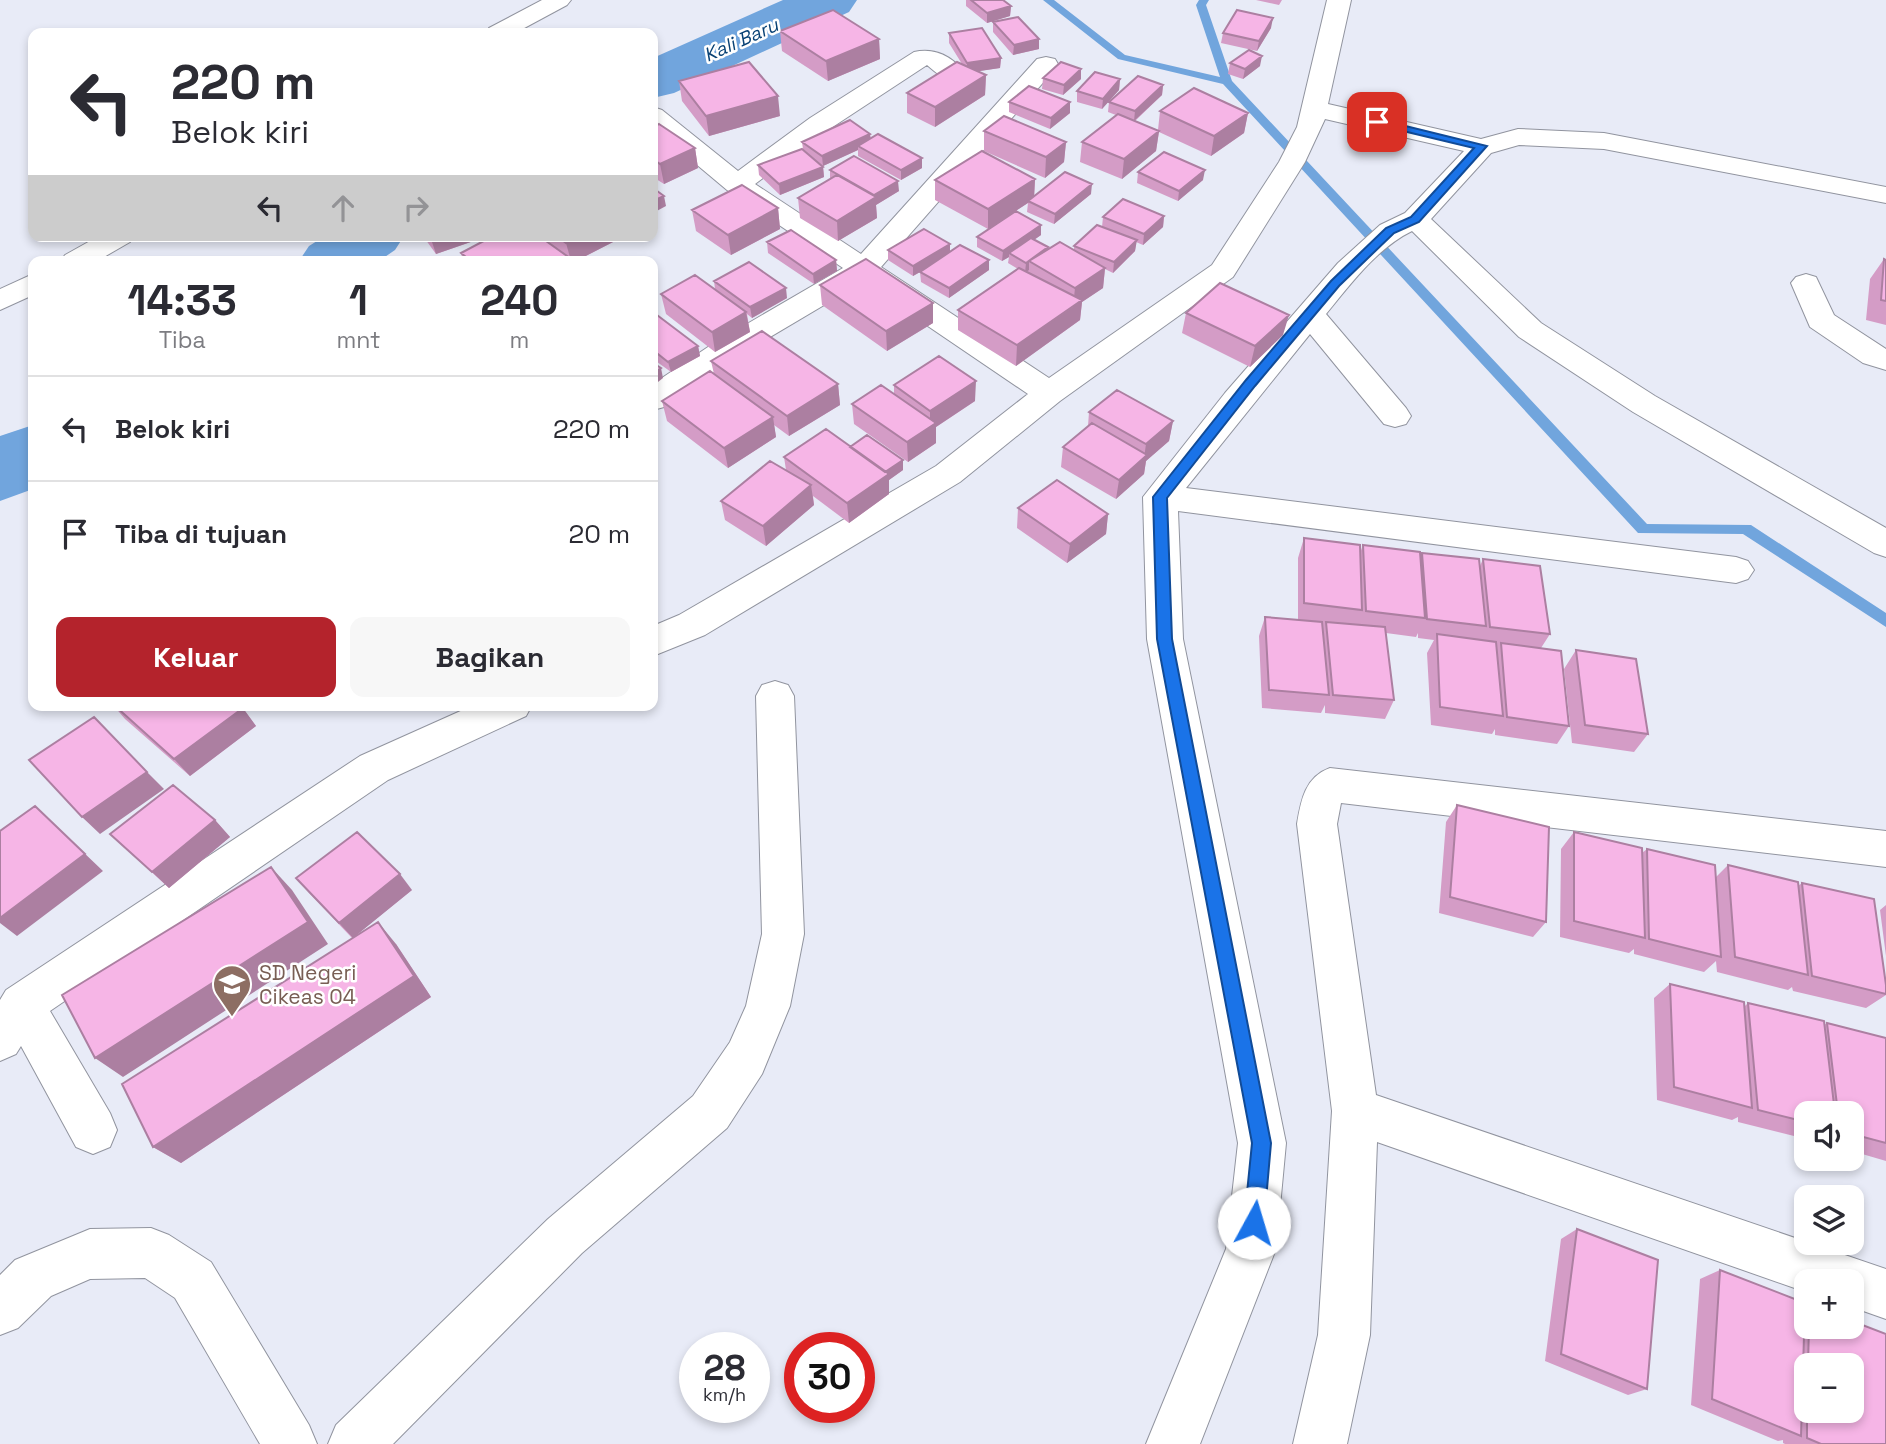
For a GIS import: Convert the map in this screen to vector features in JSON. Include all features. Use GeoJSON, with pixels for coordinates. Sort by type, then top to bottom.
{"type":"FeatureCollection","features":[{"type":"Feature","properties":{"kind":"street"},"geometry":{"type":"LineString","coordinates":[[507,28],[559,0]]}},
{"type":"Feature","properties":{"kind":"street"},"geometry":{"type":"LineString","coordinates":[[658,640],[692,625],[948,474],[1049,393],[1223,271],[1292,162],[1312,118],[1339,0]]}},
{"type":"Feature","properties":{"kind":"street"},"geometry":{"type":"LineString","coordinates":[[737,184],[819,124],[923,57],[935,58],[953,74]]}},
{"type":"Feature","properties":{"kind":"street"},"geometry":{"type":"LineString","coordinates":[[658,396],[722,352],[863,269],[1046,64]]}},
{"type":"Feature","properties":{"kind":"street"},"geometry":{"type":"LineString","coordinates":[[1312,118],[1482,146],[1518,137],[1604,141],[1886,195]]}},
{"type":"Feature","properties":{"kind":"street"},"geometry":{"type":"LineString","coordinates":[[658,119],[737,184],[1049,393]]}},
{"type":"Feature","properties":{"kind":"street"},"geometry":{"type":"LineString","coordinates":[[1172,1444],[1251,1249],[1262,1143],[1164,639],[1160,497],[1309,312],[1348,269],[1402,225],[1482,146]]}},
{"type":"Feature","properties":{"kind":"street"},"geometry":{"type":"LineString","coordinates":[[1402,225],[1530,330],[1644,404],[1886,544]]}},
{"type":"Feature","properties":{"kind":"street"},"geometry":{"type":"LineString","coordinates":[[84,256],[109,242]]}},
{"type":"Feature","properties":{"kind":"street"},"geometry":{"type":"LineString","coordinates":[[1806,283],[1821,320],[1874,356],[1886,360]]}},
{"type":"Feature","properties":{"kind":"street"},"geometry":{"type":"LineString","coordinates":[[0,301],[28,286]]}},
{"type":"Feature","properties":{"kind":"street"},"geometry":{"type":"LineString","coordinates":[[1309,312],[1351,366],[1395,415]]}},
{"type":"Feature","properties":{"kind":"street"},"geometry":{"type":"LineString","coordinates":[[1160,497],[1736,570]]}},
{"type":"Feature","properties":{"kind":"street"},"geometry":{"type":"LineString","coordinates":[[355,1444],[565,1236],[710,1112],[746,1058],[768,1006],[783,934],[775,696]]}},
{"type":"Feature","properties":{"kind":"street"},"geometry":{"type":"LineString","coordinates":[[93,1130],[11,1022],[374,768],[500,711]]}},
{"type":"Feature","properties":{"kind":"street"},"geometry":{"type":"LineString","coordinates":[[1320,1444],[1344,1335],[1355,1111],[1317,824],[1321,800],[1331,785],[1886,849]]}},
{"type":"Feature","properties":{"kind":"street"},"geometry":{"type":"LineString","coordinates":[[1355,1111],[1811,1269]]}},
{"type":"Feature","properties":{"kind":"street"},"geometry":{"type":"LineString","coordinates":[[0,1310],[33,1278],[90,1254],[150,1253],[193,1280],[289,1444]]}},
{"type":"Feature","properties":{"kind":"street"},"geometry":{"type":"LineString","coordinates":[[1864,1287],[1886,1294]]}},
{"type":"Feature","properties":{"kind":"building"},"geometry":{"type":"Polygon","coordinates":[[[971,0],[1003,0],[1011,6],[987,13],[971,0]]]}},
{"type":"Feature","properties":{"kind":"building"},"geometry":{"type":"Polygon","coordinates":[[[833,10],[879,39],[826,61],[780,31],[833,10]]]}},
{"type":"Feature","properties":{"kind":"building"},"geometry":{"type":"Polygon","coordinates":[[[1237,10],[1273,18],[1259,41],[1223,33],[1237,10]]]}},
{"type":"Feature","properties":{"kind":"building"},"geometry":{"type":"Polygon","coordinates":[[[1018,17],[1039,39],[1014,45],[993,22],[1018,17]]]}},
{"type":"Feature","properties":{"kind":"building"},"geometry":{"type":"Polygon","coordinates":[[[982,28],[1001,58],[967,63],[949,33],[982,28]]]}},
{"type":"Feature","properties":{"kind":"building"},"geometry":{"type":"Polygon","coordinates":[[[1249,50],[1262,56],[1245,69],[1230,63],[1249,50]]]}},
{"type":"Feature","properties":{"kind":"building"},"geometry":{"type":"Polygon","coordinates":[[[749,62],[778,96],[706,116],[679,81],[749,62]]]}},
{"type":"Feature","properties":{"kind":"building"},"geometry":{"type":"Polygon","coordinates":[[[957,62],[986,75],[935,107],[907,93],[957,62]]]}},
{"type":"Feature","properties":{"kind":"building"},"geometry":{"type":"Polygon","coordinates":[[[1061,62],[1081,69],[1064,85],[1043,78],[1061,62]]]}},
{"type":"Feature","properties":{"kind":"building"},"geometry":{"type":"Polygon","coordinates":[[[1095,72],[1120,79],[1103,99],[1077,91],[1095,72]]]}},
{"type":"Feature","properties":{"kind":"building"},"geometry":{"type":"Polygon","coordinates":[[[1138,76],[1163,85],[1135,111],[1109,102],[1138,76]]]}},
{"type":"Feature","properties":{"kind":"building"},"geometry":{"type":"Polygon","coordinates":[[[1029,86],[1070,102],[1051,118],[1009,102],[1029,86]]]}},
{"type":"Feature","properties":{"kind":"building"},"geometry":{"type":"Polygon","coordinates":[[[1194,88],[1248,113],[1214,136],[1160,111],[1194,88]]]}},
{"type":"Feature","properties":{"kind":"building"},"geometry":{"type":"Polygon","coordinates":[[[1118,114],[1159,131],[1124,159],[1082,142],[1118,114]]]}},
{"type":"Feature","properties":{"kind":"building"},"geometry":{"type":"Polygon","coordinates":[[[1004,116],[1066,142],[1046,157],[984,131],[1004,116]]]}},
{"type":"Feature","properties":{"kind":"building"},"geometry":{"type":"Polygon","coordinates":[[[850,120],[870,134],[822,156],[802,142],[850,120]]]}},
{"type":"Feature","properties":{"kind":"building"},"geometry":{"type":"Polygon","coordinates":[[[659,124],[695,148],[660,164],[659,124]]]}},
{"type":"Feature","properties":{"kind":"building"},"geometry":{"type":"Polygon","coordinates":[[[878,134],[922,158],[901,170],[858,146],[878,134]]]}},
{"type":"Feature","properties":{"kind":"building"},"geometry":{"type":"Polygon","coordinates":[[[802,149],[823,167],[779,184],[758,165],[802,149]]]}},
{"type":"Feature","properties":{"kind":"building"},"geometry":{"type":"Polygon","coordinates":[[[982,151],[1035,179],[988,209],[935,180],[982,151]]]}},
{"type":"Feature","properties":{"kind":"building"},"geometry":{"type":"Polygon","coordinates":[[[1164,152],[1205,170],[1179,191],[1138,172],[1164,152]]]}},
{"type":"Feature","properties":{"kind":"building"},"geometry":{"type":"Polygon","coordinates":[[[854,156],[898,181],[874,195],[830,170],[854,156]]]}},
{"type":"Feature","properties":{"kind":"building"},"geometry":{"type":"Polygon","coordinates":[[[1065,172],[1092,184],[1055,214],[1028,201],[1065,172]]]}},
{"type":"Feature","properties":{"kind":"building"},"geometry":{"type":"Polygon","coordinates":[[[837,175],[876,197],[837,221],[798,198],[837,175]]]}},
{"type":"Feature","properties":{"kind":"building"},"geometry":{"type":"Polygon","coordinates":[[[742,185],[778,208],[728,235],[692,210],[742,185]]]}},
{"type":"Feature","properties":{"kind":"building"},"geometry":{"type":"Polygon","coordinates":[[[1123,199],[1164,216],[1144,234],[1103,217],[1123,199]]]}},
{"type":"Feature","properties":{"kind":"building"},"geometry":{"type":"Polygon","coordinates":[[[1016,211],[1041,225],[1003,251],[977,237],[1016,211]]]}},
{"type":"Feature","properties":{"kind":"building"},"geometry":{"type":"Polygon","coordinates":[[[1097,225],[1137,240],[1114,262],[1074,246],[1097,225]]]}},
{"type":"Feature","properties":{"kind":"building"},"geometry":{"type":"Polygon","coordinates":[[[924,229],[950,244],[913,266],[888,250],[924,229]]]}},
{"type":"Feature","properties":{"kind":"building"},"geometry":{"type":"Polygon","coordinates":[[[791,230],[836,260],[813,274],[767,242],[791,230]]]}},
{"type":"Feature","properties":{"kind":"building"},"geometry":{"type":"Polygon","coordinates":[[[1031,238],[1048,247],[1026,263],[1009,253],[1031,238]]]}},
{"type":"Feature","properties":{"kind":"building"},"geometry":{"type":"Polygon","coordinates":[[[482,242],[547,242],[567,256],[465,256],[461,253],[482,242]]]}},
{"type":"Feature","properties":{"kind":"building"},"geometry":{"type":"Polygon","coordinates":[[[1060,242],[1105,268],[1075,288],[1029,261],[1060,242]]]}},
{"type":"Feature","properties":{"kind":"building"},"geometry":{"type":"Polygon","coordinates":[[[960,245],[989,260],[949,288],[920,272],[960,245]]]}},
{"type":"Feature","properties":{"kind":"building"},"geometry":{"type":"Polygon","coordinates":[[[866,259],[933,303],[886,331],[820,285],[866,259]]]}},
{"type":"Feature","properties":{"kind":"building"},"geometry":{"type":"Polygon","coordinates":[[[1884,259],[1886,260],[1886,301],[1881,300],[1884,259]]]}},
{"type":"Feature","properties":{"kind":"building"},"geometry":{"type":"Polygon","coordinates":[[[749,262],[786,288],[750,307],[714,281],[749,262]]]}},
{"type":"Feature","properties":{"kind":"building"},"geometry":{"type":"Polygon","coordinates":[[[1019,268],[1082,300],[1017,345],[958,310],[1019,268]]]}},
{"type":"Feature","properties":{"kind":"building"},"geometry":{"type":"Polygon","coordinates":[[[695,275],[746,312],[712,332],[661,294],[695,275]]]}},
{"type":"Feature","properties":{"kind":"building"},"geometry":{"type":"Polygon","coordinates":[[[1220,283],[1289,315],[1255,346],[1186,313],[1220,283]]]}},
{"type":"Feature","properties":{"kind":"building"},"geometry":{"type":"Polygon","coordinates":[[[658,316],[698,346],[668,362],[658,354],[658,316]]]}},
{"type":"Feature","properties":{"kind":"building"},"geometry":{"type":"Polygon","coordinates":[[[762,331],[838,384],[787,416],[711,361],[762,331]]]}},
{"type":"Feature","properties":{"kind":"building"},"geometry":{"type":"Polygon","coordinates":[[[939,356],[976,381],[930,411],[894,385],[939,356]]]}},
{"type":"Feature","properties":{"kind":"building"},"geometry":{"type":"Polygon","coordinates":[[[710,371],[773,417],[724,448],[662,401],[710,371]]]}},
{"type":"Feature","properties":{"kind":"building"},"geometry":{"type":"Polygon","coordinates":[[[881,385],[936,423],[907,442],[852,404],[881,385]]]}},
{"type":"Feature","properties":{"kind":"building"},"geometry":{"type":"Polygon","coordinates":[[[1117,390],[1173,421],[1146,444],[1089,412],[1117,390]]]}},
{"type":"Feature","properties":{"kind":"building"},"geometry":{"type":"Polygon","coordinates":[[[1092,423],[1147,455],[1119,480],[1063,447],[1092,423]]]}},
{"type":"Feature","properties":{"kind":"building"},"geometry":{"type":"Polygon","coordinates":[[[826,429],[889,474],[847,503],[784,457],[826,429]]]}},
{"type":"Feature","properties":{"kind":"building"},"geometry":{"type":"Polygon","coordinates":[[[867,435],[903,460],[885,472],[850,447],[867,435]]]}},
{"type":"Feature","properties":{"kind":"building"},"geometry":{"type":"Polygon","coordinates":[[[770,461],[811,485],[763,526],[721,501],[770,461]]]}},
{"type":"Feature","properties":{"kind":"building"},"geometry":{"type":"Polygon","coordinates":[[[1057,480],[1108,514],[1070,544],[1018,508],[1057,480]]]}},
{"type":"Feature","properties":{"kind":"building"},"geometry":{"type":"Polygon","coordinates":[[[1304,538],[1360,545],[1362,610],[1304,603],[1304,538]]]}},
{"type":"Feature","properties":{"kind":"building"},"geometry":{"type":"Polygon","coordinates":[[[1363,545],[1420,552],[1425,618],[1366,611],[1363,545]]]}},
{"type":"Feature","properties":{"kind":"building"},"geometry":{"type":"Polygon","coordinates":[[[1422,553],[1479,559],[1486,626],[1427,619],[1422,553]]]}},
{"type":"Feature","properties":{"kind":"building"},"geometry":{"type":"Polygon","coordinates":[[[1483,559],[1540,566],[1550,634],[1490,627],[1483,559]]]}},
{"type":"Feature","properties":{"kind":"building"},"geometry":{"type":"Polygon","coordinates":[[[1265,617],[1322,622],[1329,695],[1269,690],[1265,617]]]}},
{"type":"Feature","properties":{"kind":"building"},"geometry":{"type":"Polygon","coordinates":[[[1326,622],[1385,627],[1394,700],[1333,695],[1326,622]]]}},
{"type":"Feature","properties":{"kind":"building"},"geometry":{"type":"Polygon","coordinates":[[[1437,634],[1496,642],[1503,716],[1440,707],[1437,634]]]}},
{"type":"Feature","properties":{"kind":"building"},"geometry":{"type":"Polygon","coordinates":[[[1501,643],[1561,651],[1569,726],[1507,717],[1501,643]]]}},
{"type":"Feature","properties":{"kind":"building"},"geometry":{"type":"Polygon","coordinates":[[[1576,650],[1636,659],[1648,734],[1585,725],[1576,650]]]}},
{"type":"Feature","properties":{"kind":"building"},"geometry":{"type":"Polygon","coordinates":[[[121,711],[239,711],[174,759],[121,711]]]}},
{"type":"Feature","properties":{"kind":"building"},"geometry":{"type":"Polygon","coordinates":[[[94,717],[147,772],[82,817],[29,760],[94,717]]]}},
{"type":"Feature","properties":{"kind":"building"},"geometry":{"type":"Polygon","coordinates":[[[173,785],[215,820],[152,872],[110,834],[173,785]]]}},
{"type":"Feature","properties":{"kind":"building"},"geometry":{"type":"Polygon","coordinates":[[[1457,805],[1549,827],[1546,922],[1450,897],[1457,805]]]}},
{"type":"Feature","properties":{"kind":"building"},"geometry":{"type":"Polygon","coordinates":[[[35,806],[85,854],[0,918],[0,831],[35,806]]]}},
{"type":"Feature","properties":{"kind":"building"},"geometry":{"type":"Polygon","coordinates":[[[357,832],[400,874],[339,923],[296,878],[357,832]]]}},
{"type":"Feature","properties":{"kind":"building"},"geometry":{"type":"Polygon","coordinates":[[[1574,832],[1642,848],[1645,938],[1574,921],[1574,832]]]}},
{"type":"Feature","properties":{"kind":"building"},"geometry":{"type":"Polygon","coordinates":[[[1647,849],[1715,865],[1721,957],[1649,939],[1647,849]]]}},
{"type":"Feature","properties":{"kind":"building"},"geometry":{"type":"Polygon","coordinates":[[[1728,865],[1798,882],[1808,975],[1735,957],[1728,865]]]}},
{"type":"Feature","properties":{"kind":"building"},"geometry":{"type":"Polygon","coordinates":[[[271,867],[308,922],[95,1058],[62,995],[271,867]]]}},
{"type":"Feature","properties":{"kind":"building"},"geometry":{"type":"Polygon","coordinates":[[[1802,883],[1874,899],[1886,994],[1812,976],[1802,883]]]}},
{"type":"Feature","properties":{"kind":"building"},"geometry":{"type":"Polygon","coordinates":[[[378,922],[414,976],[153,1147],[122,1084],[378,922]]]}},
{"type":"Feature","properties":{"kind":"building"},"geometry":{"type":"Polygon","coordinates":[[[1670,984],[1744,1002],[1752,1108],[1674,1087],[1670,984]]]}},
{"type":"Feature","properties":{"kind":"building"},"geometry":{"type":"Polygon","coordinates":[[[1748,1003],[1824,1021],[1834,1101],[1794,1101],[1794,1119],[1758,1110],[1748,1003]]]}},
{"type":"Feature","properties":{"kind":"building"},"geometry":{"type":"Polygon","coordinates":[[[1827,1023],[1886,1038],[1886,1143],[1864,1137],[1864,1101],[1837,1101],[1827,1023]]]}},
{"type":"Feature","properties":{"kind":"building"},"geometry":{"type":"Polygon","coordinates":[[[1577,1229],[1658,1260],[1647,1389],[1561,1354],[1577,1229]]]}},
{"type":"Feature","properties":{"kind":"building"},"geometry":{"type":"Polygon","coordinates":[[[1720,1270],[1794,1299],[1794,1339],[1804,1339],[1803,1353],[1794,1353],[1794,1423],[1801,1423],[1801,1436],[1712,1399],[1720,1270]]]}},
{"type":"Feature","properties":{"kind":"building"},"geometry":{"type":"Polygon","coordinates":[[[1864,1326],[1886,1334],[1886,1444],[1821,1444],[1807,1438],[1807,1423],[1864,1423],[1864,1353],[1808,1353],[1809,1339],[1864,1339],[1864,1326]]]}},
{"type":"Feature","properties":{"kind":"waterway","name":"Kali Baru"},"geometry":{"type":"LineString","coordinates":[[658,78],[829,0]]}},
{"type":"Feature","properties":{"kind":"waterway"},"geometry":{"type":"LineString","coordinates":[[1048,0],[1122,57],[1227,82]]}},
{"type":"Feature","properties":{"kind":"waterway"},"geometry":{"type":"LineString","coordinates":[[1204,0],[1201,5],[1227,82]]}},
{"type":"Feature","properties":{"kind":"waterway"},"geometry":{"type":"LineString","coordinates":[[1227,82],[1643,529],[1746,529],[1886,621]]}},
{"type":"Feature","properties":{"kind":"waterway","name":"Kali Baru"},"geometry":{"type":"LineString","coordinates":[[341,256],[362,242]]}},
{"type":"Feature","properties":{"kind":"waterway","name":"Kali Baru"},"geometry":{"type":"LineString","coordinates":[[0,473],[28,455]]}},
{"type":"Feature","properties":{"kind":"place","name":"SD Negeri Cikeas 04"},"geometry":{"type":"Point","coordinates":[232,1018]}},
{"type":"Feature","properties":{"kind":"route"},"geometry":{"type":"LineString","coordinates":[[1254,1223],[1262,1143],[1164,639],[1160,497],[1250,383],[1335,283],[1390,231],[1415,219],[1482,146],[1377,122]]}}]}
